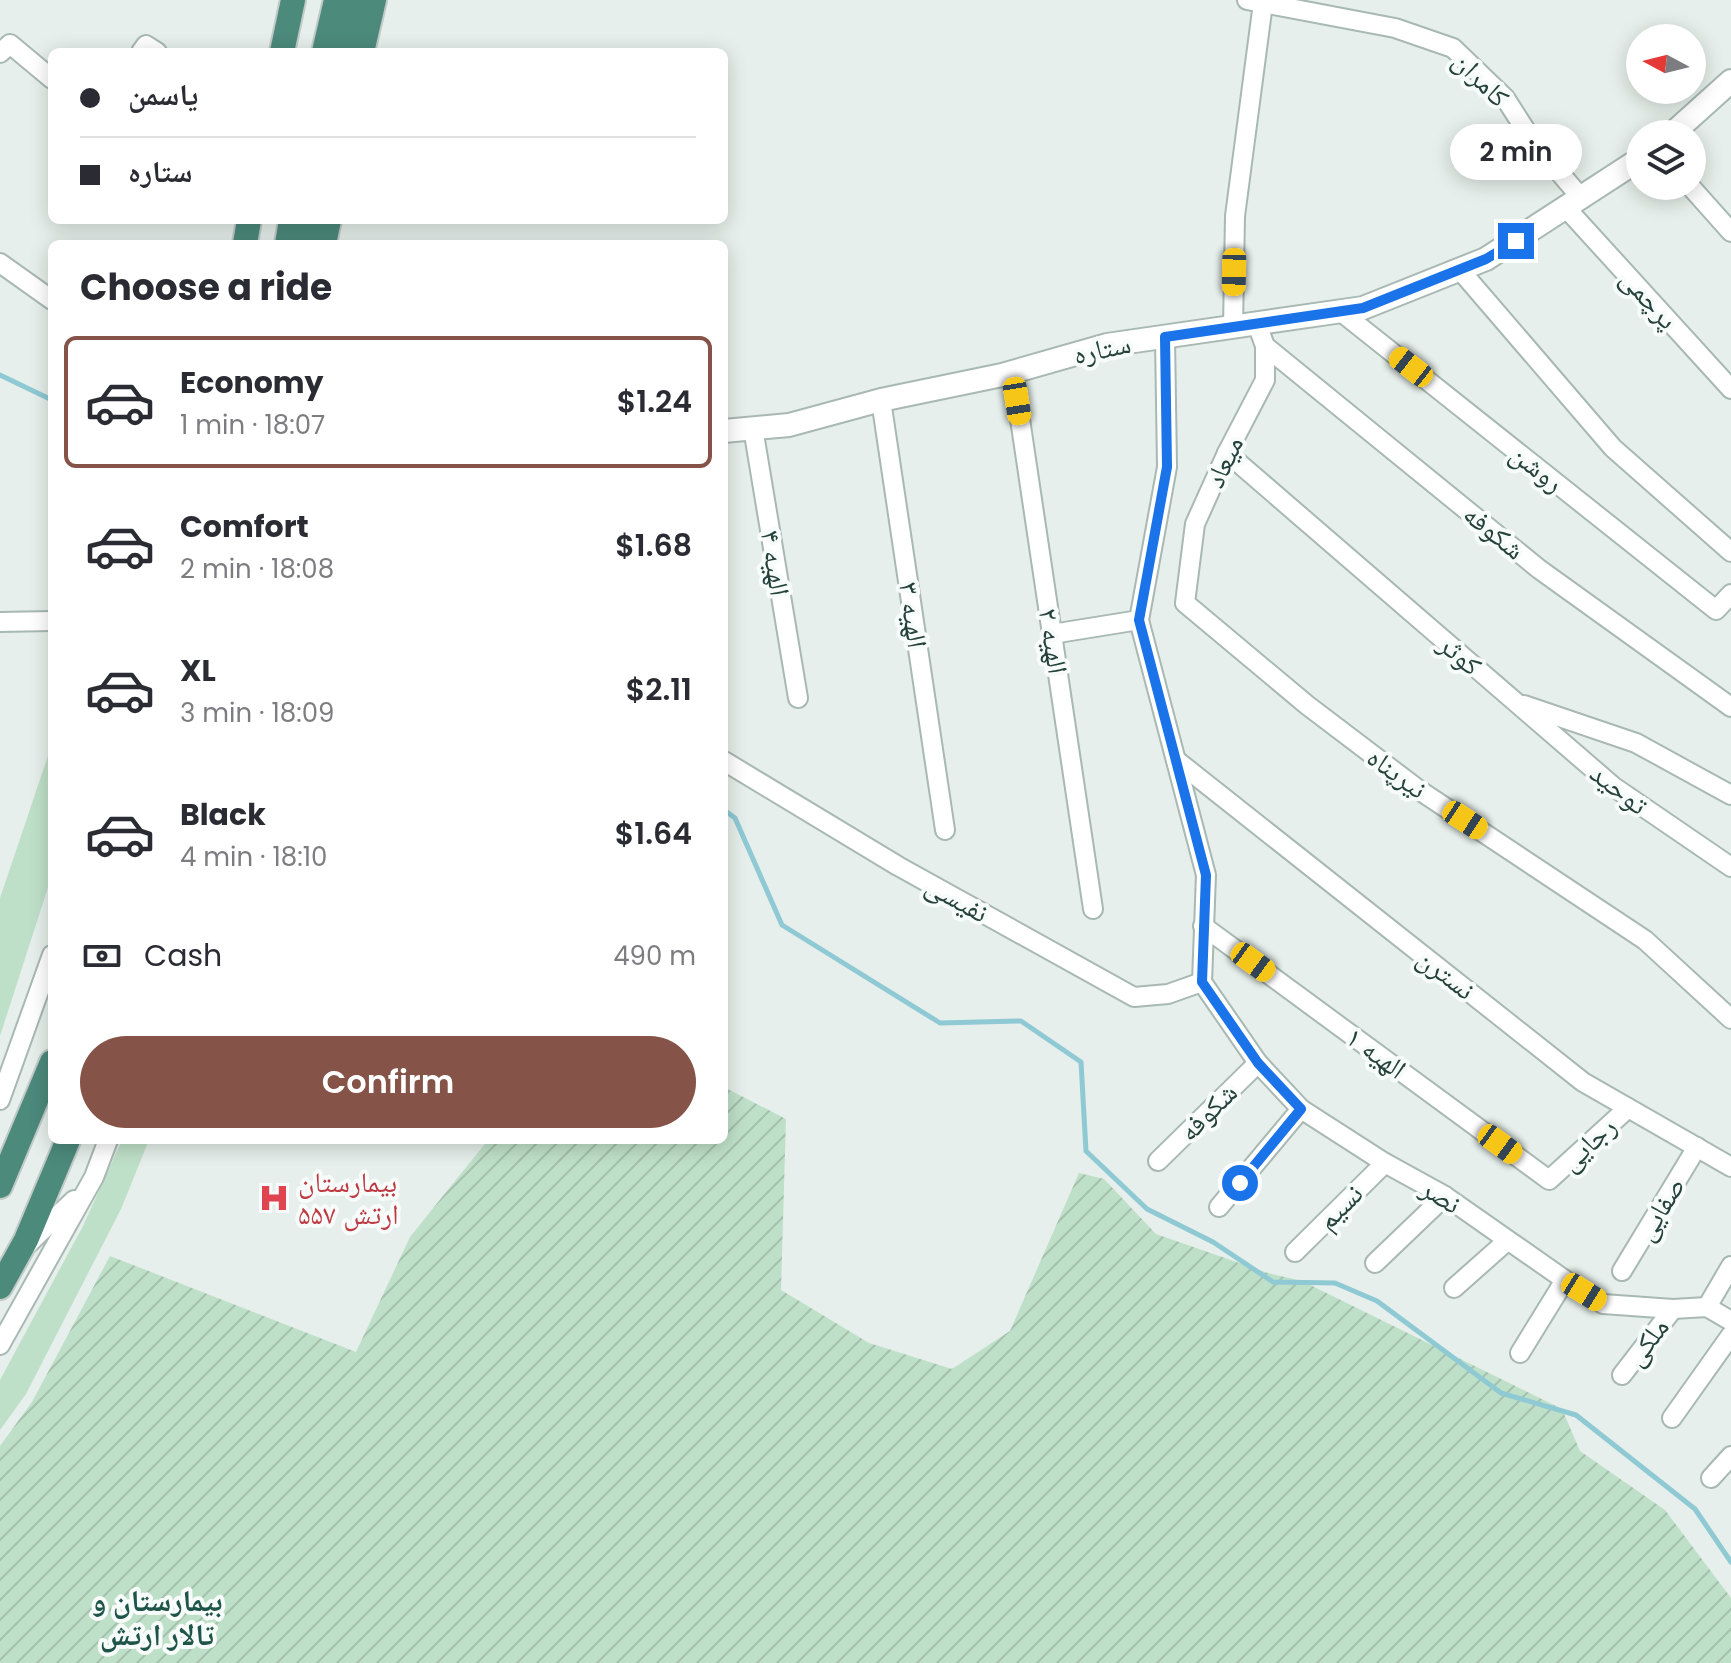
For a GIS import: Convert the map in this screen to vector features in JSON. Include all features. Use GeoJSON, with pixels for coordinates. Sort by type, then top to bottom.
{"type":"FeatureCollection","features":[{"type":"Feature","properties":{"kind":"highway"},"geometry":{"type":"LineString","coordinates":[[283,48],[293,0]]}},
{"type":"Feature","properties":{"kind":"highway"},"geometry":{"type":"LineString","coordinates":[[325,48],[336,0]]}},
{"type":"Feature","properties":{"kind":"highway"},"geometry":{"type":"LineString","coordinates":[[344,48],[355,0]]}},
{"type":"Feature","properties":{"kind":"highway"},"geometry":{"type":"LineString","coordinates":[[363,48],[374,0]]}},
{"type":"Feature","properties":{"kind":"highway"},"geometry":{"type":"LineString","coordinates":[[0,1186],[48,1072]]}},
{"type":"Feature","properties":{"kind":"highway"},"geometry":{"type":"LineString","coordinates":[[0,1287],[19,1254],[66,1144]]}},
{"type":"Feature","properties":{"kind":"street","name":"کامران"},"geometry":{"type":"LineString","coordinates":[[1255,2],[1395,28],[1453,48],[1505,98],[1574,204]]}},
{"type":"Feature","properties":{"kind":"street"},"geometry":{"type":"LineString","coordinates":[[1233,328],[1235,216],[1255,2]]}},
{"type":"Feature","properties":{"kind":"street"},"geometry":{"type":"LineString","coordinates":[[0,53],[10,44],[48,76]]}},
{"type":"Feature","properties":{"kind":"street"},"geometry":{"type":"LineString","coordinates":[[1688,120],[1731,81]]}},
{"type":"Feature","properties":{"kind":"street","name":"ستاره"},"geometry":{"type":"LineString","coordinates":[[728,431],[789,425],[881,400],[1013,372],[1107,345],[1363,308],[1486,259],[1626,169]]}},
{"type":"Feature","properties":{"kind":"street"},"geometry":{"type":"LineString","coordinates":[[1702,200],[1731,232]]}},
{"type":"Feature","properties":{"kind":"street","name":"پرچمی"},"geometry":{"type":"LineString","coordinates":[[1574,204],[1731,389]]}},
{"type":"Feature","properties":{"kind":"street"},"geometry":{"type":"LineString","coordinates":[[0,263],[48,297]]}},
{"type":"Feature","properties":{"kind":"street"},"geometry":{"type":"LineString","coordinates":[[1460,270],[1613,448],[1731,552]]}},
{"type":"Feature","properties":{"kind":"street","name":"روشن"},"geometry":{"type":"LineString","coordinates":[[1340,311],[1716,610],[1731,594]]}},
{"type":"Feature","properties":{"kind":"street","name":"میعاد"},"geometry":{"type":"LineString","coordinates":[[1185,603],[1195,524],[1265,380],[1265,346],[1257,324]]}},
{"type":"Feature","properties":{"kind":"street"},"geometry":{"type":"LineString","coordinates":[[1165,337],[1167,467],[1139,620],[1206,875],[1202,982]]}},
{"type":"Feature","properties":{"kind":"street","name":"شکوفه"},"geometry":{"type":"LineString","coordinates":[[1265,346],[1539,569],[1731,707]]}},
{"type":"Feature","properties":{"kind":"street","name":"الهیه ۲"},"geometry":{"type":"LineString","coordinates":[[1013,372],[1093,909]]}},
{"type":"Feature","properties":{"kind":"street","name":"الهیه ۳"},"geometry":{"type":"LineString","coordinates":[[881,400],[945,830]]}},
{"type":"Feature","properties":{"kind":"street","name":"الهیه ۴"},"geometry":{"type":"LineString","coordinates":[[753,428],[798,698]]}},
{"type":"Feature","properties":{"kind":"street","name":"کوثر"},"geometry":{"type":"LineString","coordinates":[[1227,453],[1514,701],[1636,743],[1731,795]]}},
{"type":"Feature","properties":{"kind":"street","name":"نیرپناه"},"geometry":{"type":"LineString","coordinates":[[1185,603],[1307,705],[1419,790],[1645,940],[1731,1019]]}},
{"type":"Feature","properties":{"kind":"street"},"geometry":{"type":"LineString","coordinates":[[1052,634],[1139,620]]}},
{"type":"Feature","properties":{"kind":"street"},"geometry":{"type":"LineString","coordinates":[[0,622],[48,621]]}},
{"type":"Feature","properties":{"kind":"street","name":"توحید"},"geometry":{"type":"LineString","coordinates":[[1514,701],[1614,787],[1731,867]]}},
{"type":"Feature","properties":{"kind":"street","name":"نسترن"},"geometry":{"type":"LineString","coordinates":[[1176,760],[1583,1082],[1731,1167]]}},
{"type":"Feature","properties":{"kind":"street","name":"نفیسی"},"geometry":{"type":"LineString","coordinates":[[728,763],[898,866],[1134,997],[1168,994],[1202,982]]}},
{"type":"Feature","properties":{"kind":"street","name":"الهیه ۱"},"geometry":{"type":"LineString","coordinates":[[1203,926],[1549,1180]]}},
{"type":"Feature","properties":{"kind":"street"},"geometry":{"type":"LineString","coordinates":[[1,1096],[48,966]]}},
{"type":"Feature","properties":{"kind":"street","name":"نصر"},"geometry":{"type":"LineString","coordinates":[[1202,982],[1258,1063],[1301,1109],[1385,1163],[1445,1196],[1565,1280],[1603,1304],[1673,1309],[1707,1307]]}},
{"type":"Feature","properties":{"kind":"street","name":"شکوفه"},"geometry":{"type":"LineString","coordinates":[[1158,1161],[1258,1063]]}},
{"type":"Feature","properties":{"kind":"street","name":"رجایی"},"geometry":{"type":"LineString","coordinates":[[1549,1180],[1628,1108]]}},
{"type":"Feature","properties":{"kind":"street"},"geometry":{"type":"LineString","coordinates":[[1219,1207],[1301,1109]]}},
{"type":"Feature","properties":{"kind":"street"},"geometry":{"type":"LineString","coordinates":[[0,1345],[89,1187],[106,1144]]}},
{"type":"Feature","properties":{"kind":"street","name":"صفایی"},"geometry":{"type":"LineString","coordinates":[[1622,1271],[1697,1147]]}},
{"type":"Feature","properties":{"kind":"street","name":"نسیم"},"geometry":{"type":"LineString","coordinates":[[1295,1252],[1385,1163]]}},
{"type":"Feature","properties":{"kind":"street"},"geometry":{"type":"LineString","coordinates":[[19,1254],[89,1187]]}},
{"type":"Feature","properties":{"kind":"street"},"geometry":{"type":"LineString","coordinates":[[1375,1263],[1445,1196]]}},
{"type":"Feature","properties":{"kind":"street"},"geometry":{"type":"LineString","coordinates":[[1454,1288],[1507,1241]]}},
{"type":"Feature","properties":{"kind":"street"},"geometry":{"type":"LineString","coordinates":[[1731,1266],[1707,1307],[1731,1321]]}},
{"type":"Feature","properties":{"kind":"street"},"geometry":{"type":"LineString","coordinates":[[1520,1353],[1565,1280]]}},
{"type":"Feature","properties":{"kind":"street","name":"ملکی"},"geometry":{"type":"LineString","coordinates":[[1622,1375],[1673,1309]]}},
{"type":"Feature","properties":{"kind":"street"},"geometry":{"type":"LineString","coordinates":[[1672,1418],[1731,1335]]}},
{"type":"Feature","properties":{"kind":"street"},"geometry":{"type":"LineString","coordinates":[[1711,1478],[1731,1456]]}},
{"type":"Feature","properties":{"kind":"green space"},"geometry":{"type":"Polygon","coordinates":[[[48,756],[48,887],[0,1036],[0,898],[48,756]]]}},
{"type":"Feature","properties":{"kind":"green space"},"geometry":{"type":"Polygon","coordinates":[[[728,1089],[786,1119],[781,1290],[869,1343],[952,1369],[1010,1331],[1079,1173],[1104,1179],[1156,1234],[1268,1273],[1302,1281],[1562,1409],[1580,1451],[1665,1510],[1731,1598],[1731,1663],[0,1663],[0,1446],[32,1402],[110,1256],[356,1352],[410,1237],[485,1144],[728,1144],[728,1089]]]}},
{"type":"Feature","properties":{"kind":"green space"},"geometry":{"type":"Polygon","coordinates":[[[120,1144],[147,1144],[121,1209],[26,1394],[0,1430],[0,1380],[83,1226],[120,1144]]]}},
{"type":"Feature","properties":{"kind":"waterway"},"geometry":{"type":"LineString","coordinates":[[0,375],[48,398]]}},
{"type":"Feature","properties":{"kind":"waterway"},"geometry":{"type":"LineString","coordinates":[[728,813],[735,818],[782,925],[940,1023],[1021,1021],[1081,1062],[1086,1151],[1147,1209],[1213,1242],[1273,1282],[1335,1283],[1377,1301],[1501,1393],[1576,1415],[1695,1509],[1731,1562]]}},
{"type":"Feature","properties":{"kind":"place","name":"بیمارستان ۵۵۷ ارتش"},"geometry":{"type":"Point","coordinates":[274,1198]}},
{"type":"Feature","properties":{"kind":"district","name":"بیمارستان و تالار ارتش"},"geometry":{"type":"Point","coordinates":[157,1617]}},
{"type":"Feature","properties":{"kind":"route"},"geometry":{"type":"LineString","coordinates":[[1240,1183],[1301,1109],[1258,1063],[1202,982],[1206,875],[1139,620],[1167,467],[1165,337],[1363,308],[1486,259],[1516,241]]}}]}
